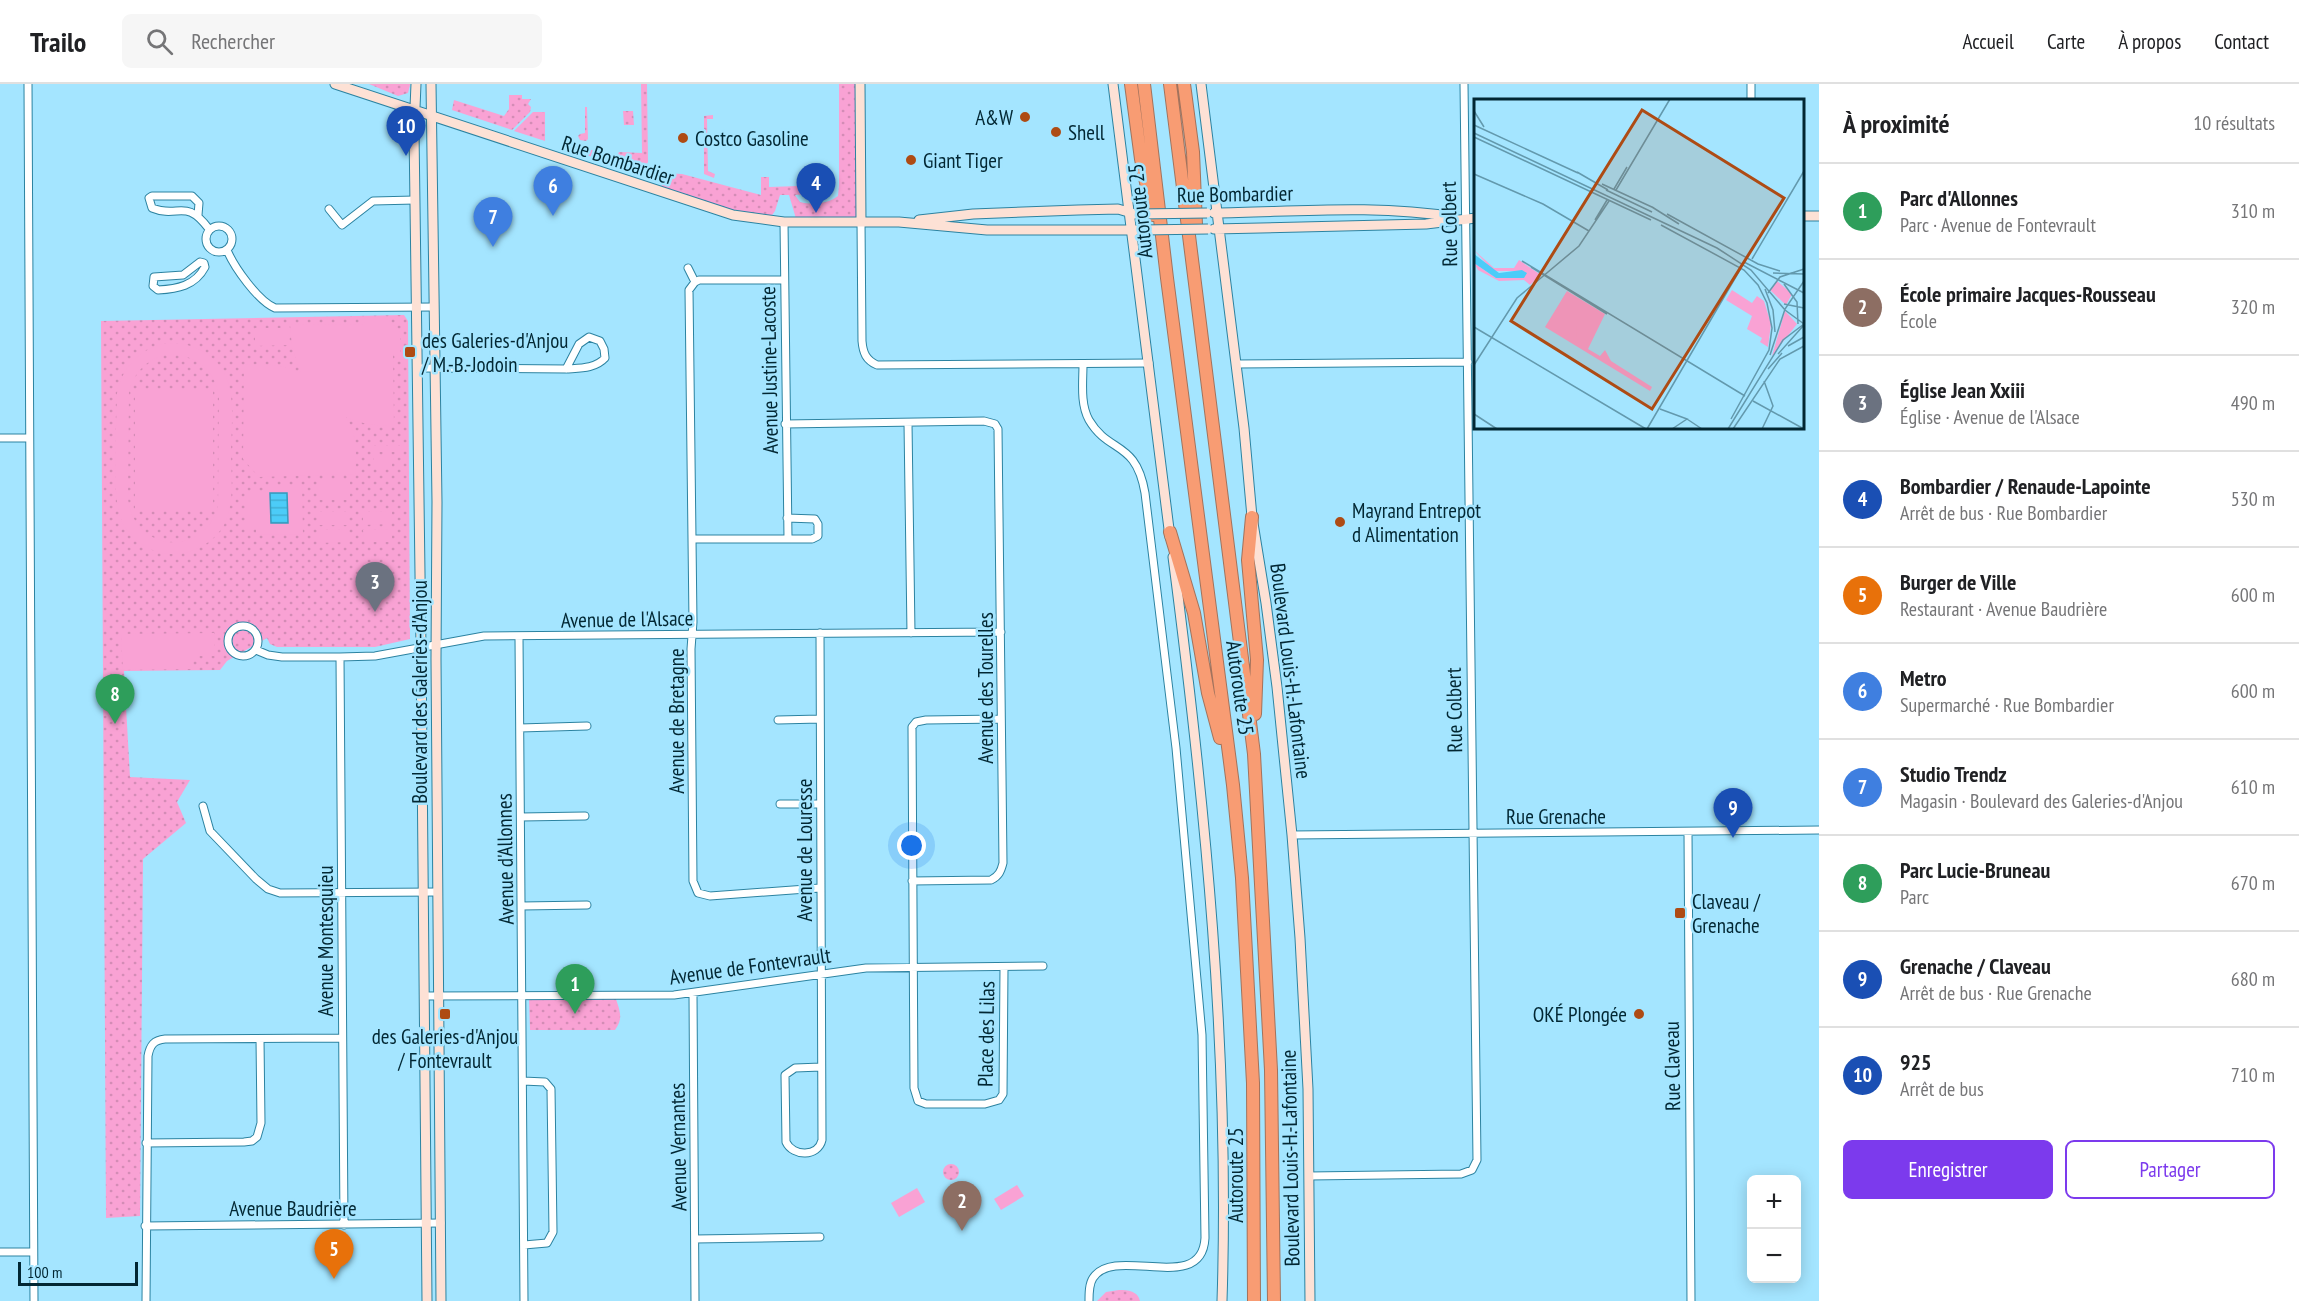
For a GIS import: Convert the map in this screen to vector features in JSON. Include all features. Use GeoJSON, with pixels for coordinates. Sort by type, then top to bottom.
{"type":"FeatureCollection","features":[{"type":"Feature","properties":{"kind":"highway"},"geometry":{"type":"LineString","coordinates":[[1131,84],[1141,159],[1167,278]]}},
{"type":"Feature","properties":{"kind":"highway","name":"Autoroute 25"},"geometry":{"type":"LineString","coordinates":[[1144,84],[1233,785],[1244,902],[1253,1062],[1254,1301]]}},
{"type":"Feature","properties":{"kind":"highway","name":"Autoroute 25"},"geometry":{"type":"LineString","coordinates":[[1170,84],[1254,754],[1271,1070],[1274,1298]]}},
{"type":"Feature","properties":{"kind":"highway"},"geometry":{"type":"LineString","coordinates":[[1184,84],[1193,152],[1200,322]]}},
{"type":"Feature","properties":{"kind":"highway"},"geometry":{"type":"LineString","coordinates":[[1252,517],[1248,560],[1257,660],[1254,754]]}},
{"type":"Feature","properties":{"kind":"highway"},"geometry":{"type":"LineString","coordinates":[[1170,532],[1194,613],[1208,693],[1233,785]]}},
{"type":"Feature","properties":{"kind":"street"},"geometry":{"type":"LineString","coordinates":[[28,84],[34,1301]]}},
{"type":"Feature","properties":{"kind":"street","name":"Rue Bombardier"},"geometry":{"type":"LineString","coordinates":[[335,84],[720,212],[784,222],[898,222],[987,230],[1143,230],[1426,224],[1471,219]]}},
{"type":"Feature","properties":{"kind":"street","name":"Boulevard des Galeries-d'Anjou"},"geometry":{"type":"LineString","coordinates":[[416,84],[416,308],[428,1301]]}},
{"type":"Feature","properties":{"kind":"street","name":"Boulevard des Galeries-d'Anjou"},"geometry":{"type":"LineString","coordinates":[[431,84],[437,502],[441,1301]]}},
{"type":"Feature","properties":{"kind":"street"},"geometry":{"type":"LineString","coordinates":[[860,84],[862,341],[865,356],[877,365],[1149,363]]}},
{"type":"Feature","properties":{"kind":"street"},"geometry":{"type":"LineString","coordinates":[[1113,84],[1170,532],[1198,779],[1217,993],[1221,1116],[1222,1301]]}},
{"type":"Feature","properties":{"kind":"street","name":"Boulevard Louis-H.-Lafontaine"},"geometry":{"type":"LineString","coordinates":[[1201,84],[1212,213],[1220,229],[1252,517],[1268,621],[1292,835],[1304,1008],[1310,1301]]}},
{"type":"Feature","properties":{"kind":"street","name":"Rue Colbert"},"geometry":{"type":"LineString","coordinates":[[1309,1176],[1461,1174],[1472,1170],[1477,1160],[1468,588],[1468,362],[1471,219],[1464,84]]}},
{"type":"Feature","properties":{"kind":"street"},"geometry":{"type":"LineString","coordinates":[[198,215],[200,203],[192,196],[152,196],[149,198],[149,205],[156,210],[184,210],[198,215],[209,229]]}},
{"type":"Feature","properties":{"kind":"street"},"geometry":{"type":"LineString","coordinates":[[329,209],[342,225],[373,201],[415,200]]}},
{"type":"Feature","properties":{"kind":"street","name":"Rue Bombardier"},"geometry":{"type":"LineString","coordinates":[[898,222],[973,214],[1118,209],[1140,214],[1379,209],[1419,211],[1471,219]]}},
{"type":"Feature","properties":{"kind":"street","name":"Avenue Justine-Lacoste"},"geometry":{"type":"LineString","coordinates":[[784,222],[788,538]]}},
{"type":"Feature","properties":{"kind":"street"},"geometry":{"type":"LineString","coordinates":[[221,225],[229,230],[232,242],[227,250],[217,252],[211,250],[205,240],[209,229],[221,225]]}},
{"type":"Feature","properties":{"kind":"street"},"geometry":{"type":"LineString","coordinates":[[204,263],[200,262],[183,275],[154,277],[153,286],[158,290],[182,287],[190,283],[203,272],[204,263],[211,250]]}},
{"type":"Feature","properties":{"kind":"street"},"geometry":{"type":"LineString","coordinates":[[227,250],[231,259],[260,297],[275,308],[434,308]]}},
{"type":"Feature","properties":{"kind":"street"},"geometry":{"type":"LineString","coordinates":[[687,268],[694,282],[784,280]]}},
{"type":"Feature","properties":{"kind":"street","name":"Avenue de Bretagne"},"geometry":{"type":"LineString","coordinates":[[694,282],[689,290],[693,539],[694,887],[698,893],[710,896],[820,888]]}},
{"type":"Feature","properties":{"kind":"street"},"geometry":{"type":"LineString","coordinates":[[417,368],[566,369],[590,367],[604,358],[605,353],[600,341],[589,337],[582,341],[566,369]]}},
{"type":"Feature","properties":{"kind":"street"},"geometry":{"type":"LineString","coordinates":[[1236,364],[1468,362]]}},
{"type":"Feature","properties":{"kind":"street"},"geometry":{"type":"LineString","coordinates":[[1083,364],[1083,401],[1089,421],[1101,434],[1134,460],[1141,475],[1145,493],[1176,748],[1202,1035],[1205,1238],[1202,1251],[1192,1263],[1172,1267],[1108,1268],[1094,1276],[1089,1297]]}},
{"type":"Feature","properties":{"kind":"street","name":"Avenue des Tourelles"},"geometry":{"type":"LineString","coordinates":[[908,423],[984,421],[995,424],[999,436],[1001,632],[1003,862],[1001,871],[991,880],[912,881]]}},
{"type":"Feature","properties":{"kind":"street"},"geometry":{"type":"LineString","coordinates":[[785,424],[908,423],[911,633]]}},
{"type":"Feature","properties":{"kind":"street"},"geometry":{"type":"LineString","coordinates":[[0,438],[29,438]]}},
{"type":"Feature","properties":{"kind":"street"},"geometry":{"type":"LineString","coordinates":[[418,502],[437,502]]}},
{"type":"Feature","properties":{"kind":"street"},"geometry":{"type":"LineString","coordinates":[[693,539],[816,537],[818,524],[813,518],[787,518]]}},
{"type":"Feature","properties":{"kind":"street","name":"Avenue de l'Alsace"},"geometry":{"type":"LineString","coordinates":[[236,627],[251,628],[258,640],[256,650],[248,656],[237,656],[228,644],[229,634],[236,627]]}},
{"type":"Feature","properties":{"kind":"street","name":"Avenue de l'Alsace"},"geometry":{"type":"LineString","coordinates":[[256,650],[282,657],[340,657],[375,656],[484,636],[1001,632]]}},
{"type":"Feature","properties":{"kind":"street","name":"Avenue de Louresse"},"geometry":{"type":"LineString","coordinates":[[820,633],[822,1143],[814,1151],[797,1152],[788,1147],[786,1142],[785,1075],[795,1068],[821,1067]]}},
{"type":"Feature","properties":{"kind":"street","name":"Avenue d'Allonnes"},"geometry":{"type":"LineString","coordinates":[[519,637],[524,1301]]}},
{"type":"Feature","properties":{"kind":"street","name":"Avenue Montesquieu"},"geometry":{"type":"LineString","coordinates":[[340,657],[344,1225]]}},
{"type":"Feature","properties":{"kind":"street"},"geometry":{"type":"LineString","coordinates":[[778,720],[820,719]]}},
{"type":"Feature","properties":{"kind":"street"},"geometry":{"type":"LineString","coordinates":[[913,968],[912,727],[926,720],[1001,719]]}},
{"type":"Feature","properties":{"kind":"street"},"geometry":{"type":"LineString","coordinates":[[520,728],[587,726]]}},
{"type":"Feature","properties":{"kind":"street"},"geometry":{"type":"LineString","coordinates":[[780,804],[820,804]]}},
{"type":"Feature","properties":{"kind":"street"},"geometry":{"type":"LineString","coordinates":[[203,806],[210,831],[268,889],[279,893],[438,892]]}},
{"type":"Feature","properties":{"kind":"street"},"geometry":{"type":"LineString","coordinates":[[521,817],[585,816]]}},
{"type":"Feature","properties":{"kind":"street","name":"Rue Grenache"},"geometry":{"type":"LineString","coordinates":[[1292,835],[1819,830]]}},
{"type":"Feature","properties":{"kind":"street","name":"Rue Claveau"},"geometry":{"type":"LineString","coordinates":[[1688,832],[1691,1301]]}},
{"type":"Feature","properties":{"kind":"street"},"geometry":{"type":"LineString","coordinates":[[522,906],[587,905]]}},
{"type":"Feature","properties":{"kind":"street","name":"Avenue de Fontevrault"},"geometry":{"type":"LineString","coordinates":[[425,996],[693,994],[866,968],[1043,966]]}},
{"type":"Feature","properties":{"kind":"street","name":"Place des Lilas"},"geometry":{"type":"LineString","coordinates":[[913,968],[915,1095],[922,1103],[931,1104],[992,1102],[999,1100],[1003,1094],[1004,968]]}},
{"type":"Feature","properties":{"kind":"street","name":"Avenue Vernantes"},"geometry":{"type":"LineString","coordinates":[[693,994],[695,1301]]}},
{"type":"Feature","properties":{"kind":"street"},"geometry":{"type":"LineString","coordinates":[[146,1301],[148,1056],[153,1043],[165,1039],[342,1038]]}},
{"type":"Feature","properties":{"kind":"street"},"geometry":{"type":"LineString","coordinates":[[146,1143],[244,1142],[252,1141],[257,1137],[261,1123],[260,1039]]}},
{"type":"Feature","properties":{"kind":"street"},"geometry":{"type":"LineString","coordinates":[[523,1081],[545,1082],[551,1089],[553,1232],[547,1243],[524,1245]]}},
{"type":"Feature","properties":{"kind":"street","name":"Avenue Baudrière"},"geometry":{"type":"LineString","coordinates":[[145,1226],[441,1223]]}},
{"type":"Feature","properties":{"kind":"street"},"geometry":{"type":"LineString","coordinates":[[695,1239],[820,1237]]}},
{"type":"Feature","properties":{"kind":"street"},"geometry":{"type":"LineString","coordinates":[[0,1252],[33,1252]]}},
{"type":"Feature","properties":{"kind":"shaded area"},"geometry":{"type":"Polygon","coordinates":[[[369,84],[410,85],[408,93],[398,96],[369,84]]]}},
{"type":"Feature","properties":{"kind":"shaded area"},"geometry":{"type":"Polygon","coordinates":[[[641,84],[647,84],[648,162],[642,174],[614,163],[619,152],[642,153],[641,84]]]}},
{"type":"Feature","properties":{"kind":"shaded area"},"geometry":{"type":"Polygon","coordinates":[[[839,84],[860,84],[861,221],[797,222],[789,195],[780,195],[775,211],[768,221],[661,193],[663,173],[682,174],[761,195],[761,177],[769,177],[769,187],[799,186],[800,176],[807,176],[807,194],[795,195],[800,202],[820,203],[834,199],[838,196],[839,185],[839,84]]]}},
{"type":"Feature","properties":{"kind":"shaded area"},"geometry":{"type":"Polygon","coordinates":[[[509,95],[522,95],[522,99],[531,99],[528,104],[531,107],[530,112],[512,130],[452,110],[454,100],[504,116],[509,109],[509,95]]]}},
{"type":"Feature","properties":{"kind":"shaded area"},"geometry":{"type":"Polygon","coordinates":[[[585,107],[587,107],[588,139],[586,141],[580,140],[578,136],[585,133],[585,107]]]}},
{"type":"Feature","properties":{"kind":"shaded area"},"geometry":{"type":"Polygon","coordinates":[[[623,111],[633,111],[634,125],[624,125],[623,111]]]}},
{"type":"Feature","properties":{"kind":"shaded area"},"geometry":{"type":"Polygon","coordinates":[[[533,112],[545,112],[545,141],[514,131],[533,112]]]}},
{"type":"Feature","properties":{"kind":"shaded area"},"geometry":{"type":"Polygon","coordinates":[[[713,115],[713,119],[707,119],[708,171],[715,174],[714,178],[704,174],[704,116],[713,115]]]}},
{"type":"Feature","properties":{"kind":"shaded area"},"geometry":{"type":"Polygon","coordinates":[[[577,149],[606,151],[608,154],[605,161],[574,151],[577,149]]]}},
{"type":"Feature","properties":{"kind":"shaded area"},"geometry":{"type":"Polygon","coordinates":[[[404,315],[408,321],[410,639],[375,647],[277,647],[270,644],[267,638],[227,661],[220,670],[124,671],[130,777],[190,780],[177,802],[186,823],[143,859],[140,1216],[106,1218],[101,321],[404,315]]]}},
{"type":"Feature","properties":{"kind":"shaded area"},"geometry":{"type":"Polygon","coordinates":[[[365,317],[386,317],[400,332],[400,353],[393,353],[394,426],[369,424],[346,417],[355,444],[355,474],[259,477],[243,459],[244,365],[273,365],[301,373],[292,348],[290,325],[364,324],[365,317]]]}},
{"type":"Feature","properties":{"kind":"shaded area"},"geometry":{"type":"Polygon","coordinates":[[[255,328],[289,328],[289,345],[255,346],[255,328]]]}},
{"type":"Feature","properties":{"kind":"shaded area"},"geometry":{"type":"Polygon","coordinates":[[[174,343],[206,353],[222,369],[227,379],[231,398],[232,490],[227,517],[215,537],[197,549],[175,554],[151,549],[130,534],[121,519],[116,493],[115,458],[119,384],[132,362],[153,347],[174,343]],[[175,355],[158,357],[147,364],[138,372],[129,390],[128,498],[133,516],[142,529],[154,538],[168,542],[183,541],[197,535],[209,524],[218,508],[219,396],[217,386],[213,377],[201,364],[193,359],[175,355]]]}},
{"type":"Feature","properties":{"kind":"shaded area"},"geometry":{"type":"Polygon","coordinates":[[[135,389],[213,389],[213,509],[135,509],[135,389]]]}},
{"type":"Feature","properties":{"kind":"shaded area"},"geometry":{"type":"Polygon","coordinates":[[[371,446],[404,446],[404,452],[371,452],[371,446]]]}},
{"type":"Feature","properties":{"kind":"shaded area"},"geometry":{"type":"Polygon","coordinates":[[[374,456],[392,456],[392,468],[374,468],[374,456]]]}},
{"type":"Feature","properties":{"kind":"shaded area"},"geometry":{"type":"Polygon","coordinates":[[[318,481],[350,481],[350,500],[318,500],[318,481]]]}},
{"type":"Feature","properties":{"kind":"shaded area"},"geometry":{"type":"Polygon","coordinates":[[[263,486],[302,486],[303,534],[256,535],[256,527],[246,527],[246,492],[263,492],[263,486]]]}},
{"type":"Feature","properties":{"kind":"shaded area"},"geometry":{"type":"Polygon","coordinates":[[[392,511],[392,524],[363,525],[363,512],[392,511]]]}},
{"type":"Feature","properties":{"kind":"shaded area"},"geometry":{"type":"Polygon","coordinates":[[[319,512],[348,512],[348,525],[319,525],[319,512]]]}},
{"type":"Feature","properties":{"kind":"shaded area"},"geometry":{"type":"Polygon","coordinates":[[[348,529],[348,542],[319,543],[319,530],[348,529]]]}},
{"type":"Feature","properties":{"kind":"shaded area"},"geometry":{"type":"Polygon","coordinates":[[[392,529],[392,542],[364,542],[363,530],[392,529]]]}},
{"type":"Feature","properties":{"kind":"shaded area"},"geometry":{"type":"Polygon","coordinates":[[[214,633],[215,656],[192,656],[192,669],[123,670],[121,634],[214,633]]]}},
{"type":"Feature","properties":{"kind":"shaded area"},"geometry":{"type":"Polygon","coordinates":[[[615,995],[620,1021],[615,1030],[530,1030],[529,998],[615,995]]]}},
{"type":"Feature","properties":{"kind":"shaded area"},"geometry":{"type":"Polygon","coordinates":[[[948,1164],[954,1164],[959,1172],[957,1178],[948,1180],[943,1175],[943,1169],[948,1164]]]}},
{"type":"Feature","properties":{"kind":"shaded area"},"geometry":{"type":"Polygon","coordinates":[[[1017,1185],[1024,1196],[1001,1210],[994,1199],[1017,1185]]]}},
{"type":"Feature","properties":{"kind":"shaded area"},"geometry":{"type":"Polygon","coordinates":[[[917,1188],[925,1202],[899,1217],[891,1203],[917,1188]]]}},
{"type":"Feature","properties":{"kind":"shaded area"},"geometry":{"type":"Polygon","coordinates":[[[1119,1290],[1135,1293],[1140,1301],[1097,1301],[1106,1292],[1119,1290]]]}},
{"type":"Feature","properties":{"kind":"water"},"geometry":{"type":"Polygon","coordinates":[[[270,493],[287,493],[288,523],[271,523],[270,493]]]}},
{"type":"Feature","properties":{"kind":"place","name":"A&W"},"geometry":{"type":"Point","coordinates":[1025,117]}},
{"type":"Feature","properties":{"kind":"place","name":"Shell"},"geometry":{"type":"Point","coordinates":[1056,132]}},
{"type":"Feature","properties":{"kind":"place","name":"Costco Gasoline"},"geometry":{"type":"Point","coordinates":[683,138]}},
{"type":"Feature","properties":{"kind":"place","name":"925"},"geometry":{"type":"Point","coordinates":[406,156]}},
{"type":"Feature","properties":{"kind":"place","name":"Giant Tiger"},"geometry":{"type":"Point","coordinates":[911,160]}},
{"type":"Feature","properties":{"kind":"place","name":"Bombardier / Renaude-Lapointe"},"geometry":{"type":"Point","coordinates":[816,213]}},
{"type":"Feature","properties":{"kind":"place","name":"Metro"},"geometry":{"type":"Point","coordinates":[553,216]}},
{"type":"Feature","properties":{"kind":"place","name":"Studio Trendz"},"geometry":{"type":"Point","coordinates":[493,247]}},
{"type":"Feature","properties":{"kind":"place","name":"des Galeries-d'Anjou / M.-B.-Jodoin"},"geometry":{"type":"Point","coordinates":[410,352]}},
{"type":"Feature","properties":{"kind":"place","name":"Mayrand Entrepot d Alimentation"},"geometry":{"type":"Point","coordinates":[1340,522]}},
{"type":"Feature","properties":{"kind":"place","name":"Église Jean Xxiii"},"geometry":{"type":"Point","coordinates":[375,612]}},
{"type":"Feature","properties":{"kind":"place","name":"Parc Lucie-Bruneau"},"geometry":{"type":"Point","coordinates":[115,724]}},
{"type":"Feature","properties":{"kind":"place","name":"Grenache / Claveau"},"geometry":{"type":"Point","coordinates":[1733,838]}},
{"type":"Feature","properties":{"kind":"place","name":"Claveau / Grenache"},"geometry":{"type":"Point","coordinates":[1680,913]}},
{"type":"Feature","properties":{"kind":"place","name":"des Galeries-d'Anjou / Fontevrault"},"geometry":{"type":"Point","coordinates":[445,1014]}},
{"type":"Feature","properties":{"kind":"place","name":"Parc d'Allonnes"},"geometry":{"type":"Point","coordinates":[575,1014]}},
{"type":"Feature","properties":{"kind":"place","name":"OKÉ Plongée"},"geometry":{"type":"Point","coordinates":[1639,1014]}},
{"type":"Feature","properties":{"kind":"place","name":"École primaire Jacques-Rousseau"},"geometry":{"type":"Point","coordinates":[962,1231]}},
{"type":"Feature","properties":{"kind":"place","name":"Burger de Ville"},"geometry":{"type":"Point","coordinates":[334,1279]}}]}
